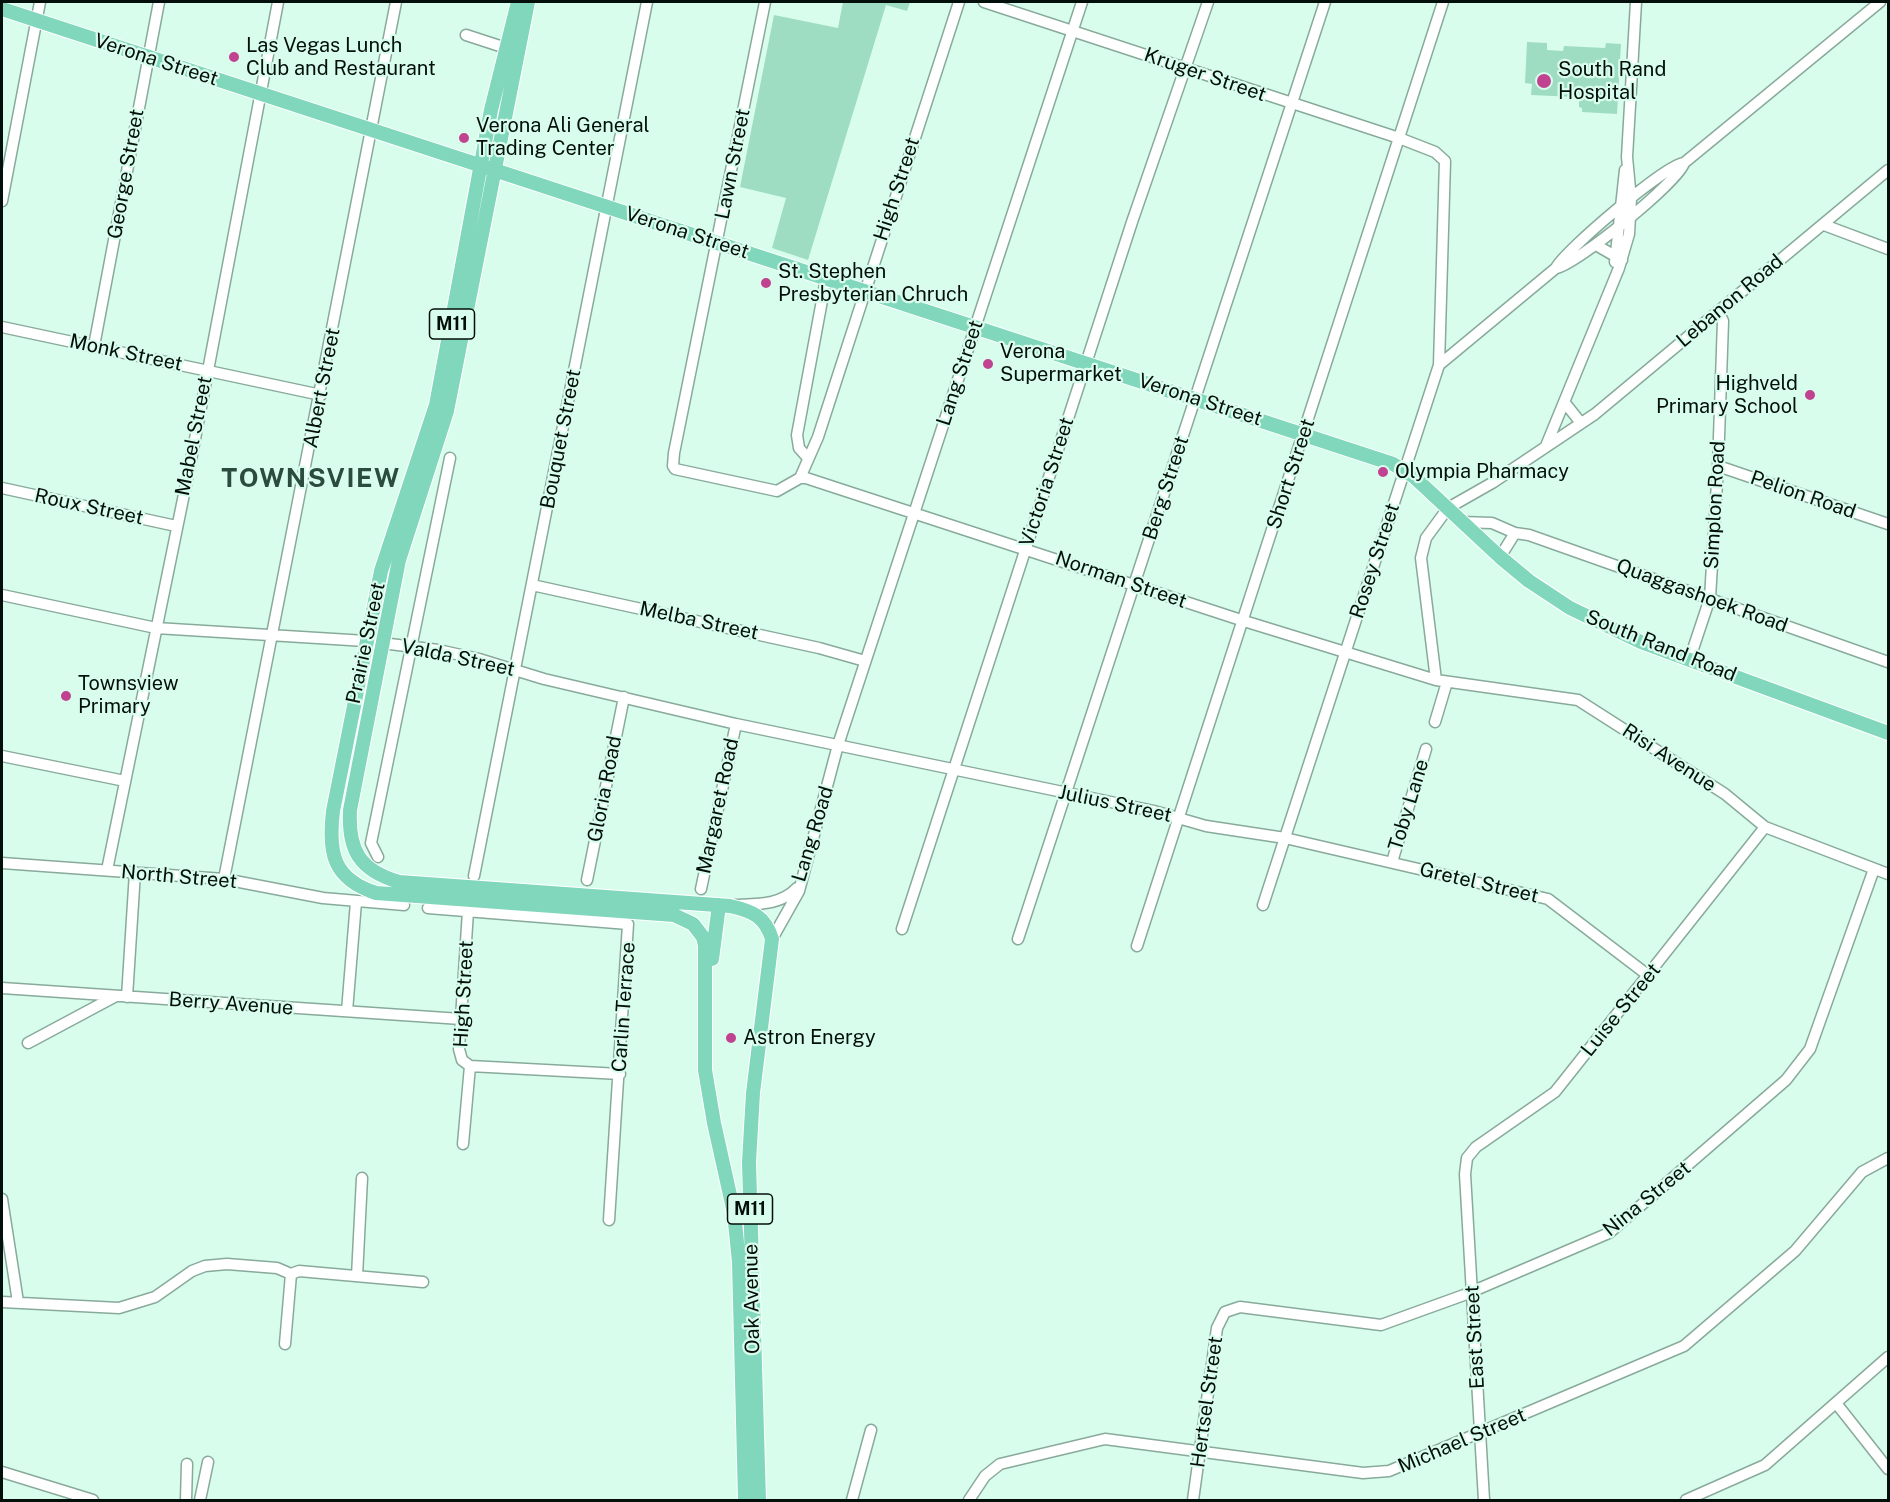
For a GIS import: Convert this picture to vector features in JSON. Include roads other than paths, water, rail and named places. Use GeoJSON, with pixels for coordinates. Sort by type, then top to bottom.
{"type":"FeatureCollection","features":[{"type":"Feature","properties":{"kind":"main road","name":"Prairie Street"},"geometry":{"type":"LineString","coordinates":[[519,2],[506,48],[447,411],[399,560],[349,824],[353,847],[372,872],[399,882],[428,886],[724,906],[745,909],[765,921]]}},
{"type":"Feature","properties":{"kind":"main road","name":"Prairie Street"},"geometry":{"type":"LineString","coordinates":[[528,2],[487,167],[436,405],[386,553],[366,641],[330,834],[335,860],[348,880],[376,893],[674,915],[693,924],[703,936],[706,959],[704,984]]}},
{"type":"Feature","properties":{"kind":"main road","name":"Verona Street"},"geometry":{"type":"LineString","coordinates":[[2,9],[1406,469]]}},
{"type":"Feature","properties":{"kind":"main road","name":"South Rand Road"},"geometry":{"type":"LineString","coordinates":[[1406,469],[1500,557],[1529,581],[1570,608],[1616,632],[1689,661],[1888,733]]}},
{"type":"Feature","properties":{"kind":"main road"},"geometry":{"type":"LineString","coordinates":[[704,984],[711,966],[724,906]]}},
{"type":"Feature","properties":{"kind":"main road","name":"Oak Avenue"},"geometry":{"type":"LineString","coordinates":[[759,1500],[749,1162],[753,1093],[772,939],[765,921]]}},
{"type":"Feature","properties":{"kind":"main road","name":"Oak Avenue"},"geometry":{"type":"LineString","coordinates":[[704,984],[705,1070],[734,1213],[739,1262],[744,1500]]}},
{"type":"Feature","properties":{"kind":"street"},"geometry":{"type":"LineString","coordinates":[[2,201],[40,2]]}},
{"type":"Feature","properties":{"kind":"street","name":"George Street"},"geometry":{"type":"LineString","coordinates":[[94,346],[159,2]]}},
{"type":"Feature","properties":{"kind":"street","name":"Mabel Street"},"geometry":{"type":"LineString","coordinates":[[107,870],[278,2]]}},
{"type":"Feature","properties":{"kind":"street","name":"Albert Street"},"geometry":{"type":"LineString","coordinates":[[224,879],[321,395],[396,2]]}},
{"type":"Feature","properties":{"kind":"street","name":"Bouquet Street"},"geometry":{"type":"LineString","coordinates":[[474,876],[646,2]]}},
{"type":"Feature","properties":{"kind":"street","name":"Lawn Street"},"geometry":{"type":"LineString","coordinates":[[765,2],[673,468],[773,490],[781,490],[803,478]]}},
{"type":"Feature","properties":{"kind":"street","name":"High Street"},"geometry":{"type":"LineString","coordinates":[[803,478],[807,457],[818,437],[959,2]]}},
{"type":"Feature","properties":{"kind":"street","name":"Kruger Street"},"geometry":{"type":"LineString","coordinates":[[984,2],[1427,148]]}},
{"type":"Feature","properties":{"kind":"street","name":"Lang Street"},"geometry":{"type":"LineString","coordinates":[[838,745],[1082,2]]}},
{"type":"Feature","properties":{"kind":"street","name":"Victoria Street"},"geometry":{"type":"LineString","coordinates":[[902,929],[1086,363],[1208,2]]}},
{"type":"Feature","properties":{"kind":"street","name":"Berg Street"},"geometry":{"type":"LineString","coordinates":[[1018,939],[1325,2]]}},
{"type":"Feature","properties":{"kind":"street","name":"Short Street"},"geometry":{"type":"LineString","coordinates":[[1137,946],[1443,2]]}},
{"type":"Feature","properties":{"kind":"street"},"geometry":{"type":"LineString","coordinates":[[1619,259],[1621,207],[1628,161],[1636,2]]}},
{"type":"Feature","properties":{"kind":"street"},"geometry":{"type":"LineString","coordinates":[[1439,365],[1556,268],[1560,260],[1651,182],[1671,167],[1684,163],[1880,2]]}},
{"type":"Feature","properties":{"kind":"street"},"geometry":{"type":"LineString","coordinates":[[466,35],[506,48]]}},
{"type":"Feature","properties":{"kind":"street","name":"Rosey Street"},"geometry":{"type":"LineString","coordinates":[[1263,905],[1439,365],[1446,168],[1442,156],[1427,148]]}},
{"type":"Feature","properties":{"kind":"street"},"geometry":{"type":"LineString","coordinates":[[1545,448],[1565,403],[1619,259],[1631,216],[1628,161]]}},
{"type":"Feature","properties":{"kind":"street"},"geometry":{"type":"LineString","coordinates":[[1556,268],[1565,266],[1596,245],[1665,186],[1680,171],[1684,163]]}},
{"type":"Feature","properties":{"kind":"street","name":"Lebanon Road"},"geometry":{"type":"LineString","coordinates":[[1448,508],[1581,423],[1888,170]]}},
{"type":"Feature","properties":{"kind":"street"},"geometry":{"type":"LineString","coordinates":[[1630,175],[1665,186]]}},
{"type":"Feature","properties":{"kind":"street"},"geometry":{"type":"LineString","coordinates":[[1824,225],[1888,249]]}},
{"type":"Feature","properties":{"kind":"street"},"geometry":{"type":"LineString","coordinates":[[1596,245],[1619,259]]}},
{"type":"Feature","properties":{"kind":"street"},"geometry":{"type":"LineString","coordinates":[[807,457],[799,448],[796,435],[826,279]]}},
{"type":"Feature","properties":{"kind":"street","name":"Simplon Road"},"geometry":{"type":"LineString","coordinates":[[1689,661],[1710,598],[1718,466],[1723,321],[1718,311]]}},
{"type":"Feature","properties":{"kind":"street","name":"Monk Street"},"geometry":{"type":"LineString","coordinates":[[2,327],[321,395]]}},
{"type":"Feature","properties":{"kind":"street"},"geometry":{"type":"LineString","coordinates":[[1565,403],[1581,423]]}},
{"type":"Feature","properties":{"kind":"street"},"geometry":{"type":"LineString","coordinates":[[378,856],[371,843],[450,458]]}},
{"type":"Feature","properties":{"kind":"street","name":"Pelion Road"},"geometry":{"type":"LineString","coordinates":[[1718,466],[1888,524]]}},
{"type":"Feature","properties":{"kind":"street","name":"Norman Street"},"geometry":{"type":"LineString","coordinates":[[803,478],[915,512],[1244,621],[1442,681]]}},
{"type":"Feature","properties":{"kind":"street","name":"Roux Street"},"geometry":{"type":"LineString","coordinates":[[2,488],[176,526]]}},
{"type":"Feature","properties":{"kind":"street"},"geometry":{"type":"LineString","coordinates":[[1435,722],[1442,681],[1421,558],[1426,538],[1448,508]]}},
{"type":"Feature","properties":{"kind":"street","name":"Quaggashoek Road"},"geometry":{"type":"LineString","coordinates":[[1461,522],[1500,524],[1515,532],[1548,541],[1888,662]]}},
{"type":"Feature","properties":{"kind":"street"},"geometry":{"type":"LineString","coordinates":[[1500,557],[1515,532]]}},
{"type":"Feature","properties":{"kind":"street","name":"Melba Street"},"geometry":{"type":"LineString","coordinates":[[532,585],[819,648],[865,661]]}},
{"type":"Feature","properties":{"kind":"street","name":"Valda Street"},"geometry":{"type":"LineString","coordinates":[[2,595],[156,628],[366,641],[411,646],[479,659],[736,724],[838,745]]}},
{"type":"Feature","properties":{"kind":"street","name":"Risi Avenue"},"geometry":{"type":"LineString","coordinates":[[1442,681],[1578,700],[1698,776],[1765,827],[1888,874]]}},
{"type":"Feature","properties":{"kind":"street","name":"Gloria Road"},"geometry":{"type":"LineString","coordinates":[[587,880],[624,697]]}},
{"type":"Feature","properties":{"kind":"street","name":"Margaret Road"},"geometry":{"type":"LineString","coordinates":[[701,889],[736,724]]}},
{"type":"Feature","properties":{"kind":"street","name":"Julius Street"},"geometry":{"type":"LineString","coordinates":[[838,745],[1223,829],[1285,838],[1392,862]]}},
{"type":"Feature","properties":{"kind":"street","name":"Lang Road"},"geometry":{"type":"LineString","coordinates":[[724,906],[786,898],[801,884],[838,745]]}},
{"type":"Feature","properties":{"kind":"street","name":"Toby Lane"},"geometry":{"type":"LineString","coordinates":[[1392,862],[1426,749]]}},
{"type":"Feature","properties":{"kind":"street"},"geometry":{"type":"LineString","coordinates":[[2,756],[125,781]]}},
{"type":"Feature","properties":{"kind":"street","name":"Luise Street"},"geometry":{"type":"LineString","coordinates":[[1465,1174],[1466,1162],[1471,1151],[1555,1092],[1765,827]]}},
{"type":"Feature","properties":{"kind":"street","name":"Gretel Street"},"geometry":{"type":"LineString","coordinates":[[1392,862],[1548,899],[1649,976]]}},
{"type":"Feature","properties":{"kind":"street","name":"North Street"},"geometry":{"type":"LineString","coordinates":[[2,863],[224,879],[356,902]]}},
{"type":"Feature","properties":{"kind":"street","name":"Nina Street"},"geometry":{"type":"LineString","coordinates":[[1230,1308],[1240,1307],[1386,1325],[1609,1233],[1786,1080],[1810,1049],[1874,869]]}},
{"type":"Feature","properties":{"kind":"street"},"geometry":{"type":"LineString","coordinates":[[127,997],[135,873]]}},
{"type":"Feature","properties":{"kind":"street"},"geometry":{"type":"LineString","coordinates":[[772,939],[801,884]]}},
{"type":"Feature","properties":{"kind":"street"},"geometry":{"type":"LineString","coordinates":[[347,1011],[356,902],[404,905]]}},
{"type":"Feature","properties":{"kind":"street","name":"Carlin Terrace"},"geometry":{"type":"LineString","coordinates":[[428,908],[628,924],[609,1220]]}},
{"type":"Feature","properties":{"kind":"street","name":"High Street"},"geometry":{"type":"LineString","coordinates":[[463,1144],[470,1066],[462,1060],[460,1053],[468,911]]}},
{"type":"Feature","properties":{"kind":"street","name":"Berry Avenue"},"geometry":{"type":"LineString","coordinates":[[2,988],[461,1019]]}},
{"type":"Feature","properties":{"kind":"street"},"geometry":{"type":"LineString","coordinates":[[28,1043],[114,997]]}},
{"type":"Feature","properties":{"kind":"street"},"geometry":{"type":"LineString","coordinates":[[470,1066],[620,1074]]}},
{"type":"Feature","properties":{"kind":"street","name":"Michael Street"},"geometry":{"type":"LineString","coordinates":[[969,1500],[985,1476],[1000,1464],[1101,1440],[1376,1473],[1389,1472],[1690,1343],[1796,1251],[1862,1172],[1888,1158]]}},
{"type":"Feature","properties":{"kind":"street","name":"East Street"},"geometry":{"type":"LineString","coordinates":[[1465,1174],[1484,1500]]}},
{"type":"Feature","properties":{"kind":"street"},"geometry":{"type":"LineString","coordinates":[[357,1276],[362,1178]]}},
{"type":"Feature","properties":{"kind":"street"},"geometry":{"type":"LineString","coordinates":[[2,1199],[18,1302]]}},
{"type":"Feature","properties":{"kind":"street"},"geometry":{"type":"LineString","coordinates":[[2,1302],[119,1308],[155,1297],[192,1271],[214,1264],[277,1268],[291,1274],[299,1271],[423,1282]]}},
{"type":"Feature","properties":{"kind":"street"},"geometry":{"type":"LineString","coordinates":[[285,1344],[291,1274]]}},
{"type":"Feature","properties":{"kind":"street","name":"Hertsel Street"},"geometry":{"type":"LineString","coordinates":[[1193,1500],[1217,1328],[1222,1316],[1230,1308]]}},
{"type":"Feature","properties":{"kind":"street"},"geometry":{"type":"LineString","coordinates":[[1686,1500],[1759,1469],[1888,1357]]}},
{"type":"Feature","properties":{"kind":"street"},"geometry":{"type":"LineString","coordinates":[[1836,1403],[1888,1469]]}},
{"type":"Feature","properties":{"kind":"street"},"geometry":{"type":"LineString","coordinates":[[852,1500],[871,1430]]}},
{"type":"Feature","properties":{"kind":"street"},"geometry":{"type":"LineString","coordinates":[[200,1500],[208,1462]]}},
{"type":"Feature","properties":{"kind":"street"},"geometry":{"type":"LineString","coordinates":[[186,1500],[187,1464]]}},
{"type":"Feature","properties":{"kind":"street"},"geometry":{"type":"LineString","coordinates":[[2,1472],[63,1496],[93,1500]]}},
{"type":"Feature","properties":{"kind":"place","name":"Las Vegas Lunch Club and Restaurant"},"geometry":{"type":"Point","coordinates":[234,57]}},
{"type":"Feature","properties":{"kind":"place","name":"South Rand Hospital"},"geometry":{"type":"Point","coordinates":[1544,81]}},
{"type":"Feature","properties":{"kind":"place","name":"Verona Ali General Trading Center"},"geometry":{"type":"Point","coordinates":[464,138]}},
{"type":"Feature","properties":{"kind":"place","name":"St. Stephen Presbyterian Chruch"},"geometry":{"type":"Point","coordinates":[766,283]}},
{"type":"Feature","properties":{"kind":"place","name":"Verona Supermarket"},"geometry":{"type":"Point","coordinates":[988,364]}},
{"type":"Feature","properties":{"kind":"place","name":"Highveld Primary School"},"geometry":{"type":"Point","coordinates":[1810,395]}},
{"type":"Feature","properties":{"kind":"place","name":"Olympia Pharmacy"},"geometry":{"type":"Point","coordinates":[1383,472]}},
{"type":"Feature","properties":{"kind":"place","name":"Townsview Primary"},"geometry":{"type":"Point","coordinates":[66,696]}},
{"type":"Feature","properties":{"kind":"place","name":"Astron Energy"},"geometry":{"type":"Point","coordinates":[731,1038]}},
{"type":"Feature","properties":{"kind":"district","name":"TOWNSVIEW"},"geometry":{"type":"Point","coordinates":[311,479]}}]}
